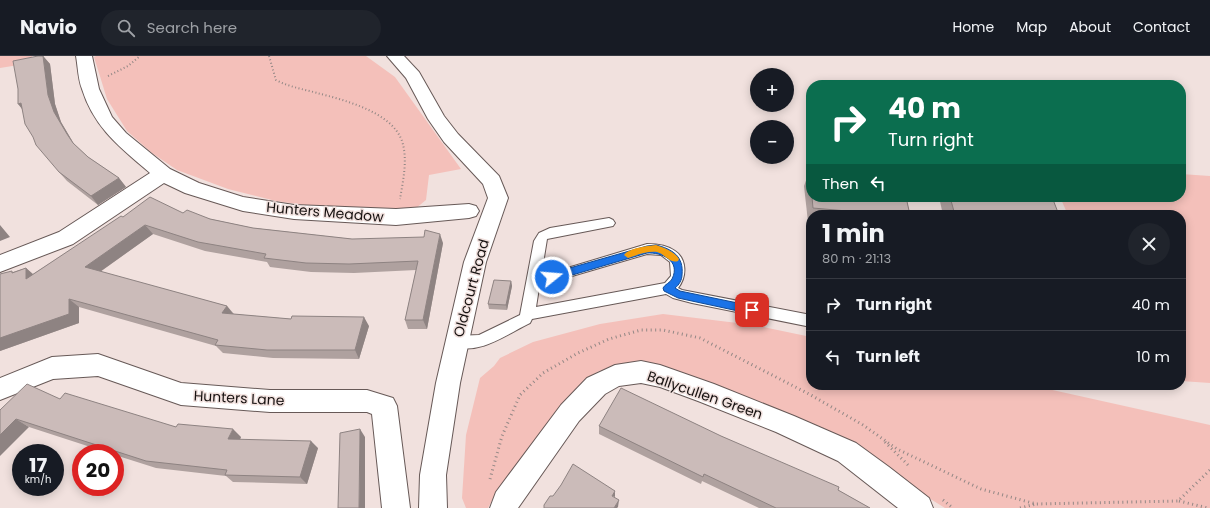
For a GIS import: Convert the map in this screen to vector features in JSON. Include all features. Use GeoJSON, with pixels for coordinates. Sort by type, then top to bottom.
{"type":"FeatureCollection","features":[{"type":"Feature","properties":{"kind":"street","name":"Hunters Meadow"},"geometry":{"type":"LineString","coordinates":[[84,56],[90,89],[104,120],[120,137],[163,174],[192,188],[243,204],[294,212],[396,217],[469,211]]}},
{"type":"Feature","properties":{"kind":"street","name":"Oldcourt Road"},"geometry":{"type":"LineString","coordinates":[[395,56],[414,76],[437,119],[452,138],[492,181],[498,198],[475,262],[456,342],[433,475],[433,508]]}},
{"type":"Feature","properties":{"kind":"street"},"geometry":{"type":"LineString","coordinates":[[0,264],[66,238],[163,174]]}},
{"type":"Feature","properties":{"kind":"street","name":"Hunters Lane"},"geometry":{"type":"LineString","coordinates":[[0,389],[52,368],[98,365],[182,394],[270,401],[368,401],[384,406],[396,508]]}},
{"type":"Feature","properties":{"kind":"street","name":"Ballycullen Green"},"geometry":{"type":"LineString","coordinates":[[504,508],[506,502],[570,413],[596,386],[615,376],[641,372],[660,376],[705,392],[785,424],[847,452],[880,476],[919,508]]}},
{"type":"Feature","properties":{"kind":"lane"},"geometry":{"type":"LineString","coordinates":[[528,314],[540,242],[543,236],[550,233],[609,222]]}},
{"type":"Feature","properties":{"kind":"lane"},"geometry":{"type":"LineString","coordinates":[[456,342],[481,341],[520,322],[528,314],[667,288],[674,284],[677,279],[679,266],[671,255],[656,249],[647,249],[560,275],[533,285]]}},
{"type":"Feature","properties":{"kind":"lane"},"geometry":{"type":"LineString","coordinates":[[667,288],[678,294],[692,298],[806,320]]}},
{"type":"Feature","properties":{"kind":"path"},"geometry":{"type":"LineString","coordinates":[[104,78],[128,66],[140,56]]}},
{"type":"Feature","properties":{"kind":"path"},"geometry":{"type":"LineString","coordinates":[[269,56],[276,80],[285,85],[348,101],[365,108],[390,124],[402,140],[405,170],[399,204]]}},
{"type":"Feature","properties":{"kind":"path"},"geometry":{"type":"LineString","coordinates":[[1178,501],[1208,508]]}},
{"type":"Feature","properties":{"kind":"path"},"geometry":{"type":"LineString","coordinates":[[1020,508],[1036,504]]}},
{"type":"Feature","properties":{"kind":"shaded area"},"geometry":{"type":"Polygon","coordinates":[[[0,56],[32,56],[31,63],[0,68],[0,56]]]}},
{"type":"Feature","properties":{"kind":"shaded area"},"geometry":{"type":"Polygon","coordinates":[[[366,56],[395,77],[461,169],[429,175],[426,200],[415,209],[368,211],[318,207],[276,201],[228,189],[177,170],[152,153],[127,131],[107,99],[94,57],[366,56]]]}},
{"type":"Feature","properties":{"kind":"shaded area"},"geometry":{"type":"Polygon","coordinates":[[[1186,174],[1210,176],[1210,383],[1186,381],[1186,210],[1066,210],[1062,202],[1186,202],[1186,174]]]}},
{"type":"Feature","properties":{"kind":"shaded area"},"geometry":{"type":"Polygon","coordinates":[[[663,314],[754,325],[806,336],[806,390],[1052,390],[1210,425],[1210,508],[945,508],[911,487],[867,451],[851,442],[632,364],[599,371],[584,380],[495,495],[488,508],[466,508],[462,498],[466,435],[480,378],[494,366],[500,358],[533,342],[600,324],[663,314]]]}},
{"type":"Feature","properties":{"kind":"building"},"geometry":{"type":"Polygon","coordinates":[[[43,56],[48,95],[54,112],[67,134],[73,143],[88,157],[119,178],[91,196],[59,172],[36,145],[25,124],[21,103],[18,104],[18,89],[13,61],[43,56]]]}},
{"type":"Feature","properties":{"kind":"building"},"geometry":{"type":"Polygon","coordinates":[[[150,197],[183,213],[187,210],[210,219],[253,228],[352,239],[424,237],[425,230],[440,234],[423,320],[405,320],[418,261],[349,264],[306,263],[264,258],[266,254],[198,242],[145,225],[85,267],[227,306],[222,313],[291,319],[292,316],[364,317],[355,350],[267,350],[215,345],[218,340],[69,299],[69,314],[0,338],[0,274],[12,271],[12,273],[26,268],[26,279],[121,216],[123,217],[150,197]]]}},
{"type":"Feature","properties":{"kind":"building"},"geometry":{"type":"Polygon","coordinates":[[[812,202],[907,202],[909,210],[836,210],[813,208],[812,202]]]}},
{"type":"Feature","properties":{"kind":"building"},"geometry":{"type":"Polygon","coordinates":[[[951,202],[1054,202],[1057,210],[954,210],[951,202]]]}},
{"type":"Feature","properties":{"kind":"building"},"geometry":{"type":"Polygon","coordinates":[[[494,280],[511,281],[506,305],[488,304],[494,280]]]}},
{"type":"Feature","properties":{"kind":"building"},"geometry":{"type":"Polygon","coordinates":[[[27,384],[60,399],[65,393],[176,427],[178,424],[233,429],[228,439],[311,441],[300,477],[225,475],[227,470],[146,461],[124,454],[124,444],[93,444],[16,419],[0,435],[0,410],[27,384]]]}},
{"type":"Feature","properties":{"kind":"building"},"geometry":{"type":"Polygon","coordinates":[[[621,388],[721,436],[839,487],[838,490],[870,508],[776,508],[704,474],[703,477],[599,426],[621,388]]]}},
{"type":"Feature","properties":{"kind":"building"},"geometry":{"type":"Polygon","coordinates":[[[360,429],[359,508],[338,508],[340,433],[360,429]]]}},
{"type":"Feature","properties":{"kind":"building"},"geometry":{"type":"Polygon","coordinates":[[[573,464],[615,491],[612,496],[619,500],[614,508],[544,508],[544,505],[550,496],[553,496],[561,485],[573,464]]]}},
{"type":"Feature","properties":{"kind":"slow traffic"},"geometry":{"type":"LineString","coordinates":[[628,255],[647,249],[656,249],[664,251],[675,259]]}},
{"type":"Feature","properties":{"kind":"route"},"geometry":{"type":"LineString","coordinates":[[552,277],[647,249],[656,249],[671,255],[679,266],[677,279],[674,284],[667,288],[678,294],[692,298],[752,310]]}}]}
